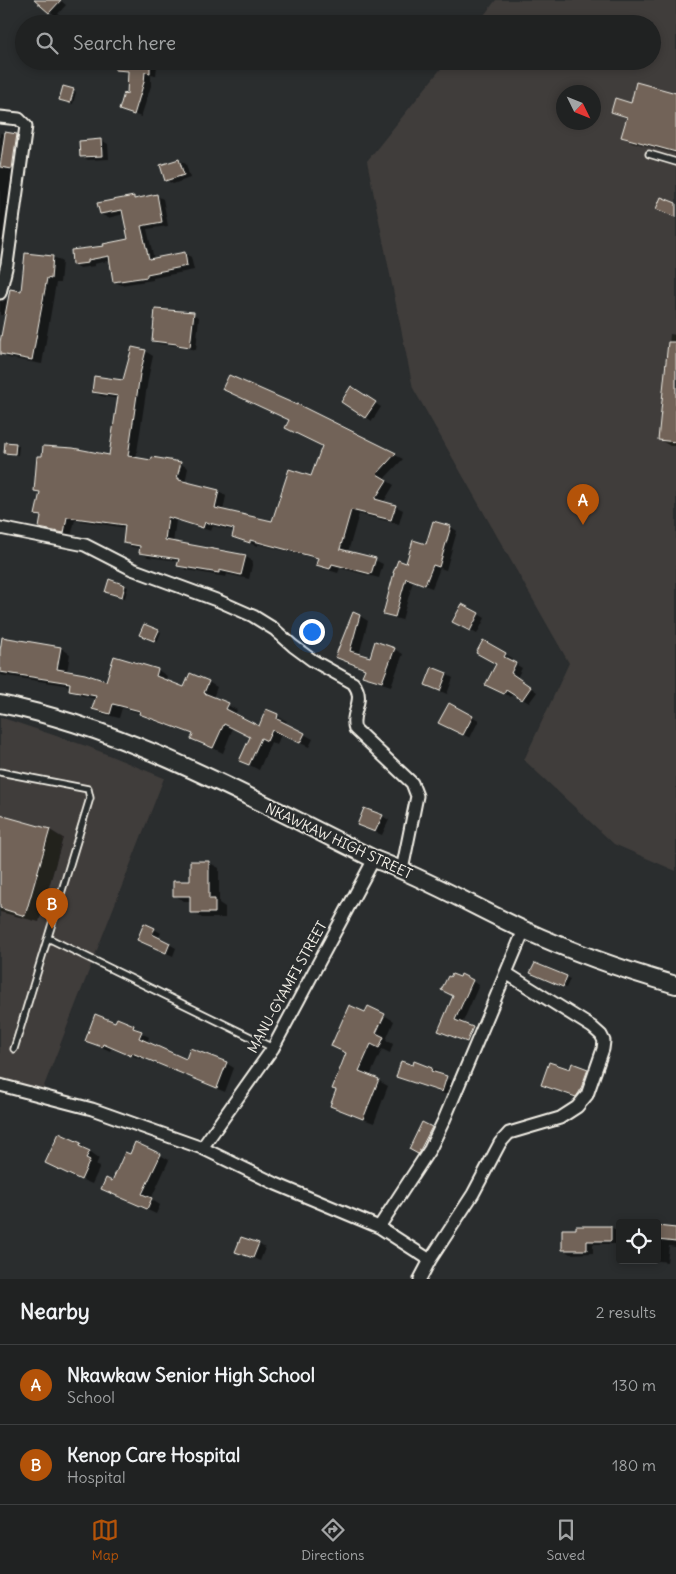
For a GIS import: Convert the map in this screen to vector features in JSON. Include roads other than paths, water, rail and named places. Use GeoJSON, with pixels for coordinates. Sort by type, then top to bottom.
{"type":"FeatureCollection","features":[{"type":"Feature","properties":{"kind":"main road","name":"NKAWKAW HIGH STREET"},"geometry":{"type":"LineString","coordinates":[[0,704],[79,725],[170,760],[374,860],[402,870],[524,930],[595,960],[676,985]]}},
{"type":"Feature","properties":{"kind":"street"},"geometry":{"type":"LineString","coordinates":[[0,117],[19,119],[26,126],[7,264],[0,293]]}},
{"type":"Feature","properties":{"kind":"street"},"geometry":{"type":"LineString","coordinates":[[0,528],[86,545],[132,569],[219,601],[253,616],[274,629],[312,660],[353,683],[357,688],[359,697],[353,724],[355,729],[412,783],[416,790],[417,796],[402,870]]}},
{"type":"Feature","properties":{"kind":"street","name":"MANU-GYAMFI STREET"},"geometry":{"type":"LineString","coordinates":[[202,1148],[273,1048],[374,860]]}},
{"type":"Feature","properties":{"kind":"street"},"geometry":{"type":"LineString","coordinates":[[379,1227],[434,1142],[524,930]]}},
{"type":"Feature","properties":{"kind":"street"},"geometry":{"type":"LineString","coordinates":[[420,1279],[430,1260],[474,1194],[500,1143],[509,1133],[560,1118],[577,1107],[587,1095],[603,1049],[604,1041],[601,1035],[592,1027],[506,973]]}},
{"type":"Feature","properties":{"kind":"street"},"geometry":{"type":"LineString","coordinates":[[0,1085],[92,1109],[202,1148],[276,1184],[379,1227],[430,1260]]}},
{"type":"Feature","properties":{"kind":"lane"},"geometry":{"type":"LineString","coordinates":[[649,154],[676,162]]}},
{"type":"Feature","properties":{"kind":"lane"},"geometry":{"type":"LineString","coordinates":[[0,772],[88,789],[90,793],[14,1049]]}},
{"type":"Feature","properties":{"kind":"lane"},"geometry":{"type":"LineString","coordinates":[[48,938],[273,1048]]}},
{"type":"Feature","properties":{"kind":"place","name":"Nkawkaw Senior High School"},"geometry":{"type":"Point","coordinates":[583,525]}},
{"type":"Feature","properties":{"kind":"place","name":"Kenop Care Hospital"},"geometry":{"type":"Point","coordinates":[52,929]}}]}
